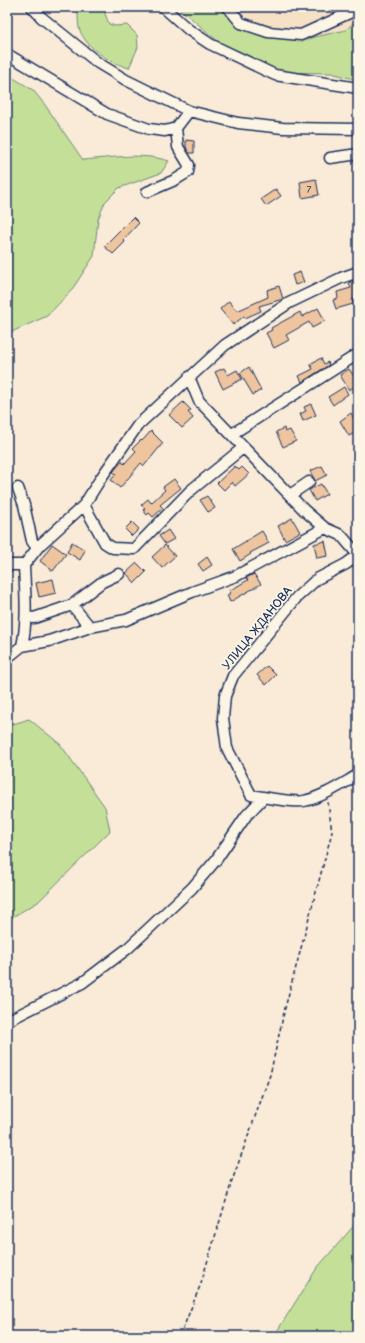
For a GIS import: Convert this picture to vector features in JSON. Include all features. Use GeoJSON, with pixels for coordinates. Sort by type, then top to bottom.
{"type":"FeatureCollection","features":[{"type":"Feature","properties":{"kind":"street"},"geometry":{"type":"LineString","coordinates":[[32,7],[41,17],[98,63],[126,80],[189,112],[238,124],[283,128],[358,129]]}},
{"type":"Feature","properties":{"kind":"street"},"geometry":{"type":"LineString","coordinates":[[163,7],[189,30],[210,44],[275,75],[358,88]]}},
{"type":"Feature","properties":{"kind":"street"},"geometry":{"type":"LineString","coordinates":[[228,7],[241,23],[268,32],[301,35],[358,9]]}},
{"type":"Feature","properties":{"kind":"street"},"geometry":{"type":"LineString","coordinates":[[7,54],[107,114],[149,129],[166,131],[176,128],[189,112]]}},
{"type":"Feature","properties":{"kind":"street"},"geometry":{"type":"LineString","coordinates":[[147,192],[188,172],[189,165],[178,146],[176,128]]}},
{"type":"Feature","properties":{"kind":"street"},"geometry":{"type":"LineString","coordinates":[[330,158],[358,154]]}},
{"type":"Feature","properties":{"kind":"street"},"geometry":{"type":"LineString","coordinates":[[22,646],[26,617],[24,565],[37,548],[84,505],[101,478],[138,426],[225,345],[289,303],[341,278],[358,272]]}},
{"type":"Feature","properties":{"kind":"street"},"geometry":{"type":"LineString","coordinates":[[232,434],[358,354]]}},
{"type":"Feature","properties":{"kind":"street"},"geometry":{"type":"LineString","coordinates":[[189,377],[199,401],[304,510],[325,528],[341,535],[356,558]]}},
{"type":"Feature","properties":{"kind":"street"},"geometry":{"type":"LineString","coordinates":[[84,505],[106,544],[113,548],[134,549],[190,491],[244,447]]}},
{"type":"Feature","properties":{"kind":"street"},"geometry":{"type":"LineString","coordinates":[[290,495],[309,482]]}},
{"type":"Feature","properties":{"kind":"street"},"geometry":{"type":"LineString","coordinates":[[18,488],[24,504],[32,540],[37,548]]}},
{"type":"Feature","properties":{"kind":"street"},"geometry":{"type":"LineString","coordinates":[[7,658],[22,646],[49,641],[90,627],[126,620],[192,592],[236,576],[325,528]]}},
{"type":"Feature","properties":{"kind":"street","name":"УЛИЦА ЖДАНОВА"},"geometry":{"type":"LineString","coordinates":[[356,558],[317,579],[297,597],[233,676],[225,696],[223,718],[227,748],[251,795],[263,798],[303,801],[327,792],[358,775]]}},
{"type":"Feature","properties":{"kind":"street"},"geometry":{"type":"LineString","coordinates":[[7,565],[24,565]]}},
{"type":"Feature","properties":{"kind":"street"},"geometry":{"type":"LineString","coordinates":[[26,617],[34,618],[72,605],[102,582],[119,574]]}},
{"type":"Feature","properties":{"kind":"street"},"geometry":{"type":"LineString","coordinates":[[72,605],[90,627]]}},
{"type":"Feature","properties":{"kind":"street"},"geometry":{"type":"LineString","coordinates":[[7,1021],[82,983],[127,949],[192,888],[216,860],[246,816],[263,798]]}},
{"type":"Feature","properties":{"kind":"path"},"geometry":{"type":"LineString","coordinates":[[180,1336],[200,1286],[232,1181],[270,1075],[285,1008],[332,832],[327,792]]}},
{"type":"Feature","properties":{"kind":"shaded area"},"geometry":{"type":"Polygon","coordinates":[[[219,7],[358,7],[358,28],[302,40],[237,27],[219,7]]]}},
{"type":"Feature","properties":{"kind":"green space"},"geometry":{"type":"Polygon","coordinates":[[[71,7],[105,7],[105,14],[109,24],[115,26],[127,25],[137,35],[138,47],[129,68],[99,54],[87,42],[82,36],[79,28],[78,12],[71,7]]]}},
{"type":"Feature","properties":{"kind":"green space"},"geometry":{"type":"Polygon","coordinates":[[[178,7],[219,7],[237,27],[302,40],[346,30],[358,18],[358,80],[331,73],[267,72],[226,48],[178,7]]]}},
{"type":"Feature","properties":{"kind":"green space"},"geometry":{"type":"Polygon","coordinates":[[[7,76],[33,90],[83,160],[137,156],[159,158],[169,161],[161,173],[119,188],[105,202],[98,219],[94,256],[71,291],[47,316],[7,334],[7,76]]]}},
{"type":"Feature","properties":{"kind":"green space"},"geometry":{"type":"Polygon","coordinates":[[[29,719],[60,744],[105,807],[110,831],[38,902],[7,920],[7,726],[29,719]]]}},
{"type":"Feature","properties":{"kind":"green space"},"geometry":{"type":"Polygon","coordinates":[[[358,1221],[358,1336],[274,1336],[317,1268],[358,1221]]]}},
{"type":"Feature","properties":{"kind":"building"},"geometry":{"type":"Polygon","coordinates":[[[186,140],[194,141],[194,153],[189,153],[186,147],[186,140]]]}},
{"type":"Feature","properties":{"kind":"building"},"geometry":{"type":"Polygon","coordinates":[[[316,179],[319,195],[302,198],[300,182],[316,179]]]}},
{"type":"Feature","properties":{"kind":"building"},"geometry":{"type":"Polygon","coordinates":[[[276,189],[281,196],[266,206],[261,199],[276,189]]]}},
{"type":"Feature","properties":{"kind":"building"},"geometry":{"type":"Polygon","coordinates":[[[133,217],[139,223],[123,240],[125,242],[113,254],[104,246],[133,217]]]}},
{"type":"Feature","properties":{"kind":"building"},"geometry":{"type":"Polygon","coordinates":[[[300,272],[304,282],[295,285],[292,275],[300,272]]]}},
{"type":"Feature","properties":{"kind":"building"},"geometry":{"type":"Polygon","coordinates":[[[358,280],[358,305],[357,306],[354,299],[352,300],[353,304],[336,309],[333,300],[338,298],[337,292],[351,288],[349,283],[358,280]]]}},
{"type":"Feature","properties":{"kind":"building"},"geometry":{"type":"Polygon","coordinates":[[[279,286],[283,299],[259,306],[261,311],[245,318],[244,316],[233,325],[220,309],[229,301],[237,311],[268,297],[267,290],[279,286]]]}},
{"type":"Feature","properties":{"kind":"building"},"geometry":{"type":"Polygon","coordinates":[[[318,308],[325,321],[312,328],[309,322],[286,335],[289,340],[274,348],[266,333],[272,330],[271,328],[300,312],[302,317],[318,308]]]}},
{"type":"Feature","properties":{"kind":"building"},"geometry":{"type":"Polygon","coordinates":[[[321,358],[324,364],[328,362],[329,365],[302,382],[299,376],[313,369],[310,364],[321,358]]]}},
{"type":"Feature","properties":{"kind":"building"},"geometry":{"type":"Polygon","coordinates":[[[249,367],[261,390],[253,395],[240,373],[249,367]]]}},
{"type":"Feature","properties":{"kind":"building"},"geometry":{"type":"Polygon","coordinates":[[[224,368],[228,375],[237,370],[242,379],[223,389],[215,372],[224,368]]]}},
{"type":"Feature","properties":{"kind":"building"},"geometry":{"type":"Polygon","coordinates":[[[349,369],[358,384],[349,390],[340,375],[349,369]]]}},
{"type":"Feature","properties":{"kind":"building"},"geometry":{"type":"Polygon","coordinates":[[[344,387],[348,394],[333,405],[328,397],[344,387]]]}},
{"type":"Feature","properties":{"kind":"building"},"geometry":{"type":"Polygon","coordinates":[[[183,402],[191,410],[188,412],[193,418],[182,428],[169,415],[183,402]]]}},
{"type":"Feature","properties":{"kind":"building"},"geometry":{"type":"Polygon","coordinates":[[[311,404],[316,415],[303,421],[300,414],[306,411],[304,407],[311,404]]]}},
{"type":"Feature","properties":{"kind":"building"},"geometry":{"type":"Polygon","coordinates":[[[351,413],[355,421],[358,419],[358,431],[349,436],[340,421],[351,413]]]}},
{"type":"Feature","properties":{"kind":"building"},"geometry":{"type":"Polygon","coordinates":[[[284,428],[285,432],[290,430],[296,441],[283,447],[276,432],[284,428]]]}},
{"type":"Feature","properties":{"kind":"building"},"geometry":{"type":"Polygon","coordinates":[[[151,431],[163,443],[144,466],[141,463],[120,488],[111,480],[116,474],[113,472],[122,461],[124,464],[136,451],[133,448],[151,431]]]}},
{"type":"Feature","properties":{"kind":"building"},"geometry":{"type":"Polygon","coordinates":[[[235,466],[239,470],[242,467],[249,474],[235,486],[232,482],[224,490],[217,483],[235,466]]]}},
{"type":"Feature","properties":{"kind":"building"},"geometry":{"type":"Polygon","coordinates":[[[322,466],[327,475],[315,481],[310,471],[322,466]]]}},
{"type":"Feature","properties":{"kind":"building"},"geometry":{"type":"Polygon","coordinates":[[[174,479],[181,488],[160,505],[163,508],[153,517],[149,513],[147,515],[143,510],[145,508],[141,505],[148,499],[151,503],[165,490],[163,487],[174,479]]]}},
{"type":"Feature","properties":{"kind":"building"},"geometry":{"type":"Polygon","coordinates":[[[321,484],[327,494],[315,501],[309,490],[321,484]]]}},
{"type":"Feature","properties":{"kind":"building"},"geometry":{"type":"Polygon","coordinates":[[[207,496],[215,508],[208,512],[200,500],[207,496]]]}},
{"type":"Feature","properties":{"kind":"building"},"geometry":{"type":"Polygon","coordinates":[[[292,518],[300,532],[285,540],[278,526],[292,518]]]}},
{"type":"Feature","properties":{"kind":"building"},"geometry":{"type":"Polygon","coordinates":[[[132,522],[139,529],[132,536],[125,529],[132,522]]]}},
{"type":"Feature","properties":{"kind":"building"},"geometry":{"type":"Polygon","coordinates":[[[168,530],[174,539],[165,544],[159,536],[168,530]]]}},
{"type":"Feature","properties":{"kind":"building"},"geometry":{"type":"Polygon","coordinates":[[[262,531],[269,543],[250,553],[251,554],[240,561],[233,549],[262,531]]]}},
{"type":"Feature","properties":{"kind":"building"},"geometry":{"type":"Polygon","coordinates":[[[325,541],[328,556],[317,558],[314,544],[325,541]]]}},
{"type":"Feature","properties":{"kind":"building"},"geometry":{"type":"Polygon","coordinates":[[[72,542],[85,550],[80,560],[67,552],[72,542]]]}},
{"type":"Feature","properties":{"kind":"building"},"geometry":{"type":"Polygon","coordinates":[[[52,544],[66,554],[53,571],[40,561],[52,544]]]}},
{"type":"Feature","properties":{"kind":"building"},"geometry":{"type":"Polygon","coordinates":[[[165,545],[175,556],[162,568],[152,557],[165,545]]]}},
{"type":"Feature","properties":{"kind":"building"},"geometry":{"type":"Polygon","coordinates":[[[207,557],[212,565],[203,571],[198,564],[207,557]]]}},
{"type":"Feature","properties":{"kind":"building"},"geometry":{"type":"Polygon","coordinates":[[[137,563],[146,572],[135,583],[126,573],[137,563]]]}},
{"type":"Feature","properties":{"kind":"building"},"geometry":{"type":"Polygon","coordinates":[[[254,574],[261,584],[230,602],[227,595],[231,593],[229,591],[248,580],[246,578],[254,574]]]}},
{"type":"Feature","properties":{"kind":"building"},"geometry":{"type":"Polygon","coordinates":[[[53,579],[56,593],[39,597],[36,583],[53,579]]]}},
{"type":"Feature","properties":{"kind":"building"},"geometry":{"type":"Polygon","coordinates":[[[267,666],[276,675],[266,685],[257,675],[267,666]]]}}]}
